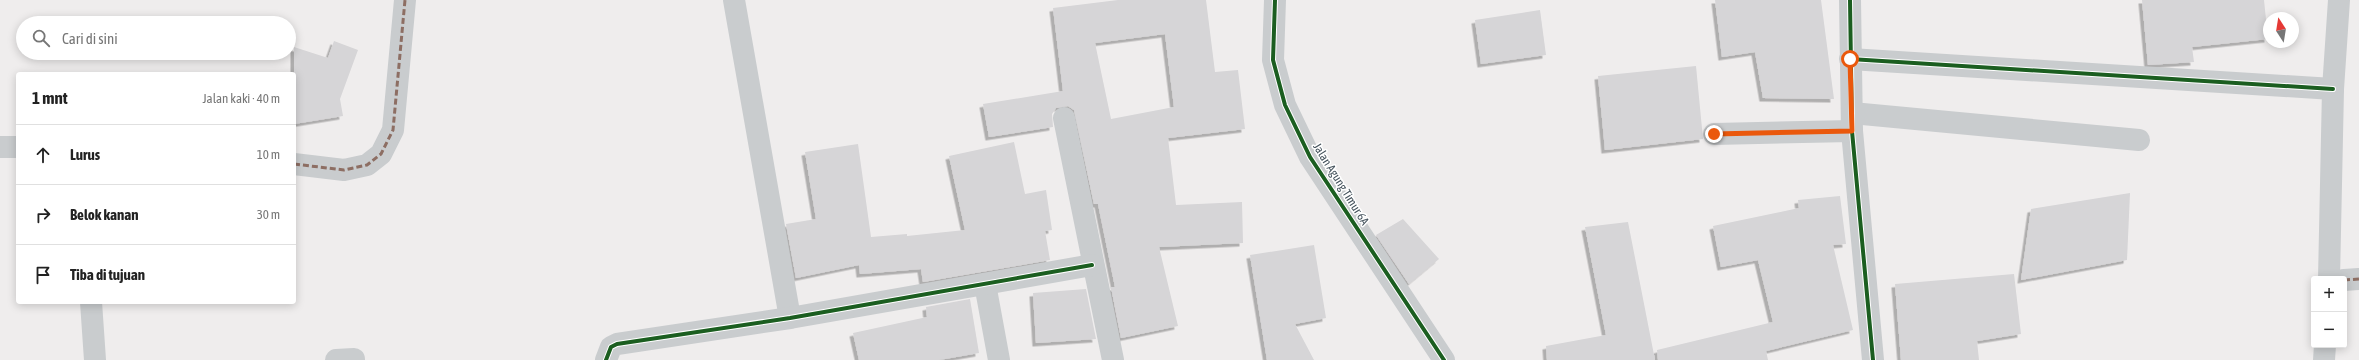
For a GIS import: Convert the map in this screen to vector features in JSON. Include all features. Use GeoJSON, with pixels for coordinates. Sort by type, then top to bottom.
{"type":"FeatureCollection","features":[{"type":"Feature","properties":{"kind":"street"},"geometry":{"type":"LineString","coordinates":[[296,164],[344,170],[367,165],[381,154],[393,130],[405,0]]}},
{"type":"Feature","properties":{"kind":"street"},"geometry":{"type":"LineString","coordinates":[[734,0],[790,318]]}},
{"type":"Feature","properties":{"kind":"street","name":"Jalan Agung Timur 6A"},"geometry":{"type":"LineString","coordinates":[[1275,0],[1273,60],[1285,105],[1310,157],[1444,360]]}},
{"type":"Feature","properties":{"kind":"street"},"geometry":{"type":"LineString","coordinates":[[1850,0],[1852,122],[1873,360]]}},
{"type":"Feature","properties":{"kind":"street"},"geometry":{"type":"LineString","coordinates":[[2329,276],[2332,89],[2339,0]]}},
{"type":"Feature","properties":{"kind":"street"},"geometry":{"type":"LineString","coordinates":[[1850,59],[2332,89]]}},
{"type":"Feature","properties":{"kind":"street"},"geometry":{"type":"LineString","coordinates":[[1064,118],[1092,265],[1113,360]]}},
{"type":"Feature","properties":{"kind":"street"},"geometry":{"type":"LineString","coordinates":[[1714,134],[1852,122],[2139,140]]}},
{"type":"Feature","properties":{"kind":"street"},"geometry":{"type":"LineString","coordinates":[[0,147],[16,147]]}},
{"type":"Feature","properties":{"kind":"street"},"geometry":{"type":"LineString","coordinates":[[606,360],[611,347],[617,344],[790,318],[1092,265]]}},
{"type":"Feature","properties":{"kind":"street"},"geometry":{"type":"LineString","coordinates":[[2347,280],[2359,279]]}},
{"type":"Feature","properties":{"kind":"street"},"geometry":{"type":"LineString","coordinates":[[985,284],[999,360]]}},
{"type":"Feature","properties":{"kind":"street"},"geometry":{"type":"LineString","coordinates":[[91,304],[95,360]]}},
{"type":"Feature","properties":{"kind":"street"},"geometry":{"type":"LineString","coordinates":[[2324,360],[2325,348]]}},
{"type":"Feature","properties":{"kind":"building"},"geometry":{"type":"Polygon","coordinates":[[[1118,0],[1206,0],[1215,72],[1238,70],[1245,129],[1168,138],[1176,205],[1242,202],[1243,243],[1159,247],[1178,326],[1121,338],[1111,287],[1115,287],[1098,204],[1094,204],[1074,110],[1068,106],[1056,108],[1052,114],[1053,127],[989,137],[983,104],[1063,91],[1053,8],[1118,0]],[[1165,34],[1095,43],[1111,119],[1174,107],[1165,34]]]}},
{"type":"Feature","properties":{"kind":"building"},"geometry":{"type":"Polygon","coordinates":[[[1715,0],[1821,0],[1834,99],[1763,98],[1755,52],[1722,57],[1715,0]]]}},
{"type":"Feature","properties":{"kind":"building"},"geometry":{"type":"Polygon","coordinates":[[[2142,0],[2264,0],[2265,12],[2263,12],[2263,40],[2192,47],[2194,62],[2148,65],[2142,0]]]}},
{"type":"Feature","properties":{"kind":"building"},"geometry":{"type":"Polygon","coordinates":[[[1540,10],[1546,55],[1481,64],[1475,20],[1540,10]]]}},
{"type":"Feature","properties":{"kind":"building"},"geometry":{"type":"Polygon","coordinates":[[[334,41],[358,50],[340,99],[343,116],[296,124],[296,72],[294,72],[294,60],[296,60],[296,48],[328,58],[334,41]]]}},
{"type":"Feature","properties":{"kind":"building"},"geometry":{"type":"Polygon","coordinates":[[[1696,66],[1703,139],[1605,150],[1598,76],[1696,66]]]}},
{"type":"Feature","properties":{"kind":"building"},"geometry":{"type":"Polygon","coordinates":[[[1014,142],[1025,194],[1046,190],[1052,230],[1045,231],[1050,260],[923,282],[921,269],[860,274],[859,265],[796,278],[786,224],[816,219],[805,152],[858,144],[871,237],[907,234],[907,236],[965,230],[949,156],[1014,142]]]}},
{"type":"Feature","properties":{"kind":"building"},"geometry":{"type":"Polygon","coordinates":[[[2130,193],[2127,260],[2021,280],[2031,209],[2130,193]]]}},
{"type":"Feature","properties":{"kind":"building"},"geometry":{"type":"Polygon","coordinates":[[[1840,196],[1846,244],[1833,245],[1853,330],[1766,351],[1768,360],[1658,360],[1657,350],[1773,322],[1758,260],[1721,267],[1713,226],[1799,208],[1798,200],[1840,196]]]}},
{"type":"Feature","properties":{"kind":"building"},"geometry":{"type":"Polygon","coordinates":[[[1403,219],[1439,259],[1409,284],[1376,235],[1403,219]]]}},
{"type":"Feature","properties":{"kind":"building"},"geometry":{"type":"Polygon","coordinates":[[[1628,222],[1655,360],[1547,360],[1546,346],[1606,335],[1585,227],[1628,222]]]}},
{"type":"Feature","properties":{"kind":"building"},"geometry":{"type":"Polygon","coordinates":[[[1314,245],[1326,318],[1295,324],[1314,360],[1267,360],[1250,255],[1314,245]]]}},
{"type":"Feature","properties":{"kind":"building"},"geometry":{"type":"Polygon","coordinates":[[[2014,274],[2021,334],[1977,341],[1979,360],[1901,360],[1895,284],[2014,274]]]}},
{"type":"Feature","properties":{"kind":"building"},"geometry":{"type":"Polygon","coordinates":[[[1086,289],[1096,339],[1036,343],[1033,293],[1086,289]]]}},
{"type":"Feature","properties":{"kind":"building"},"geometry":{"type":"Polygon","coordinates":[[[970,299],[979,353],[939,360],[859,360],[853,333],[927,317],[926,307],[970,299]]]}},
{"type":"Feature","properties":{"kind":"marked path"},"geometry":{"type":"LineString","coordinates":[[296,164],[344,170],[367,165],[381,154],[393,130],[405,0]]}},
{"type":"Feature","properties":{"kind":"marked path"},"geometry":{"type":"LineString","coordinates":[[2347,280],[2359,279]]}},
{"type":"Feature","properties":{"kind":"cycle path"},"geometry":{"type":"LineString","coordinates":[[1275,0],[1273,60],[1285,105],[1310,157],[1444,360]]}},
{"type":"Feature","properties":{"kind":"cycle path"},"geometry":{"type":"LineString","coordinates":[[1850,0],[1852,131],[1873,360]]}},
{"type":"Feature","properties":{"kind":"cycle path"},"geometry":{"type":"LineString","coordinates":[[1850,59],[2333,89]]}},
{"type":"Feature","properties":{"kind":"cycle path"},"geometry":{"type":"LineString","coordinates":[[606,360],[611,347],[617,344],[790,318],[1092,265]]}},
{"type":"Feature","properties":{"kind":"route"},"geometry":{"type":"LineString","coordinates":[[1714,134],[1852,131],[1850,59]]}}]}
